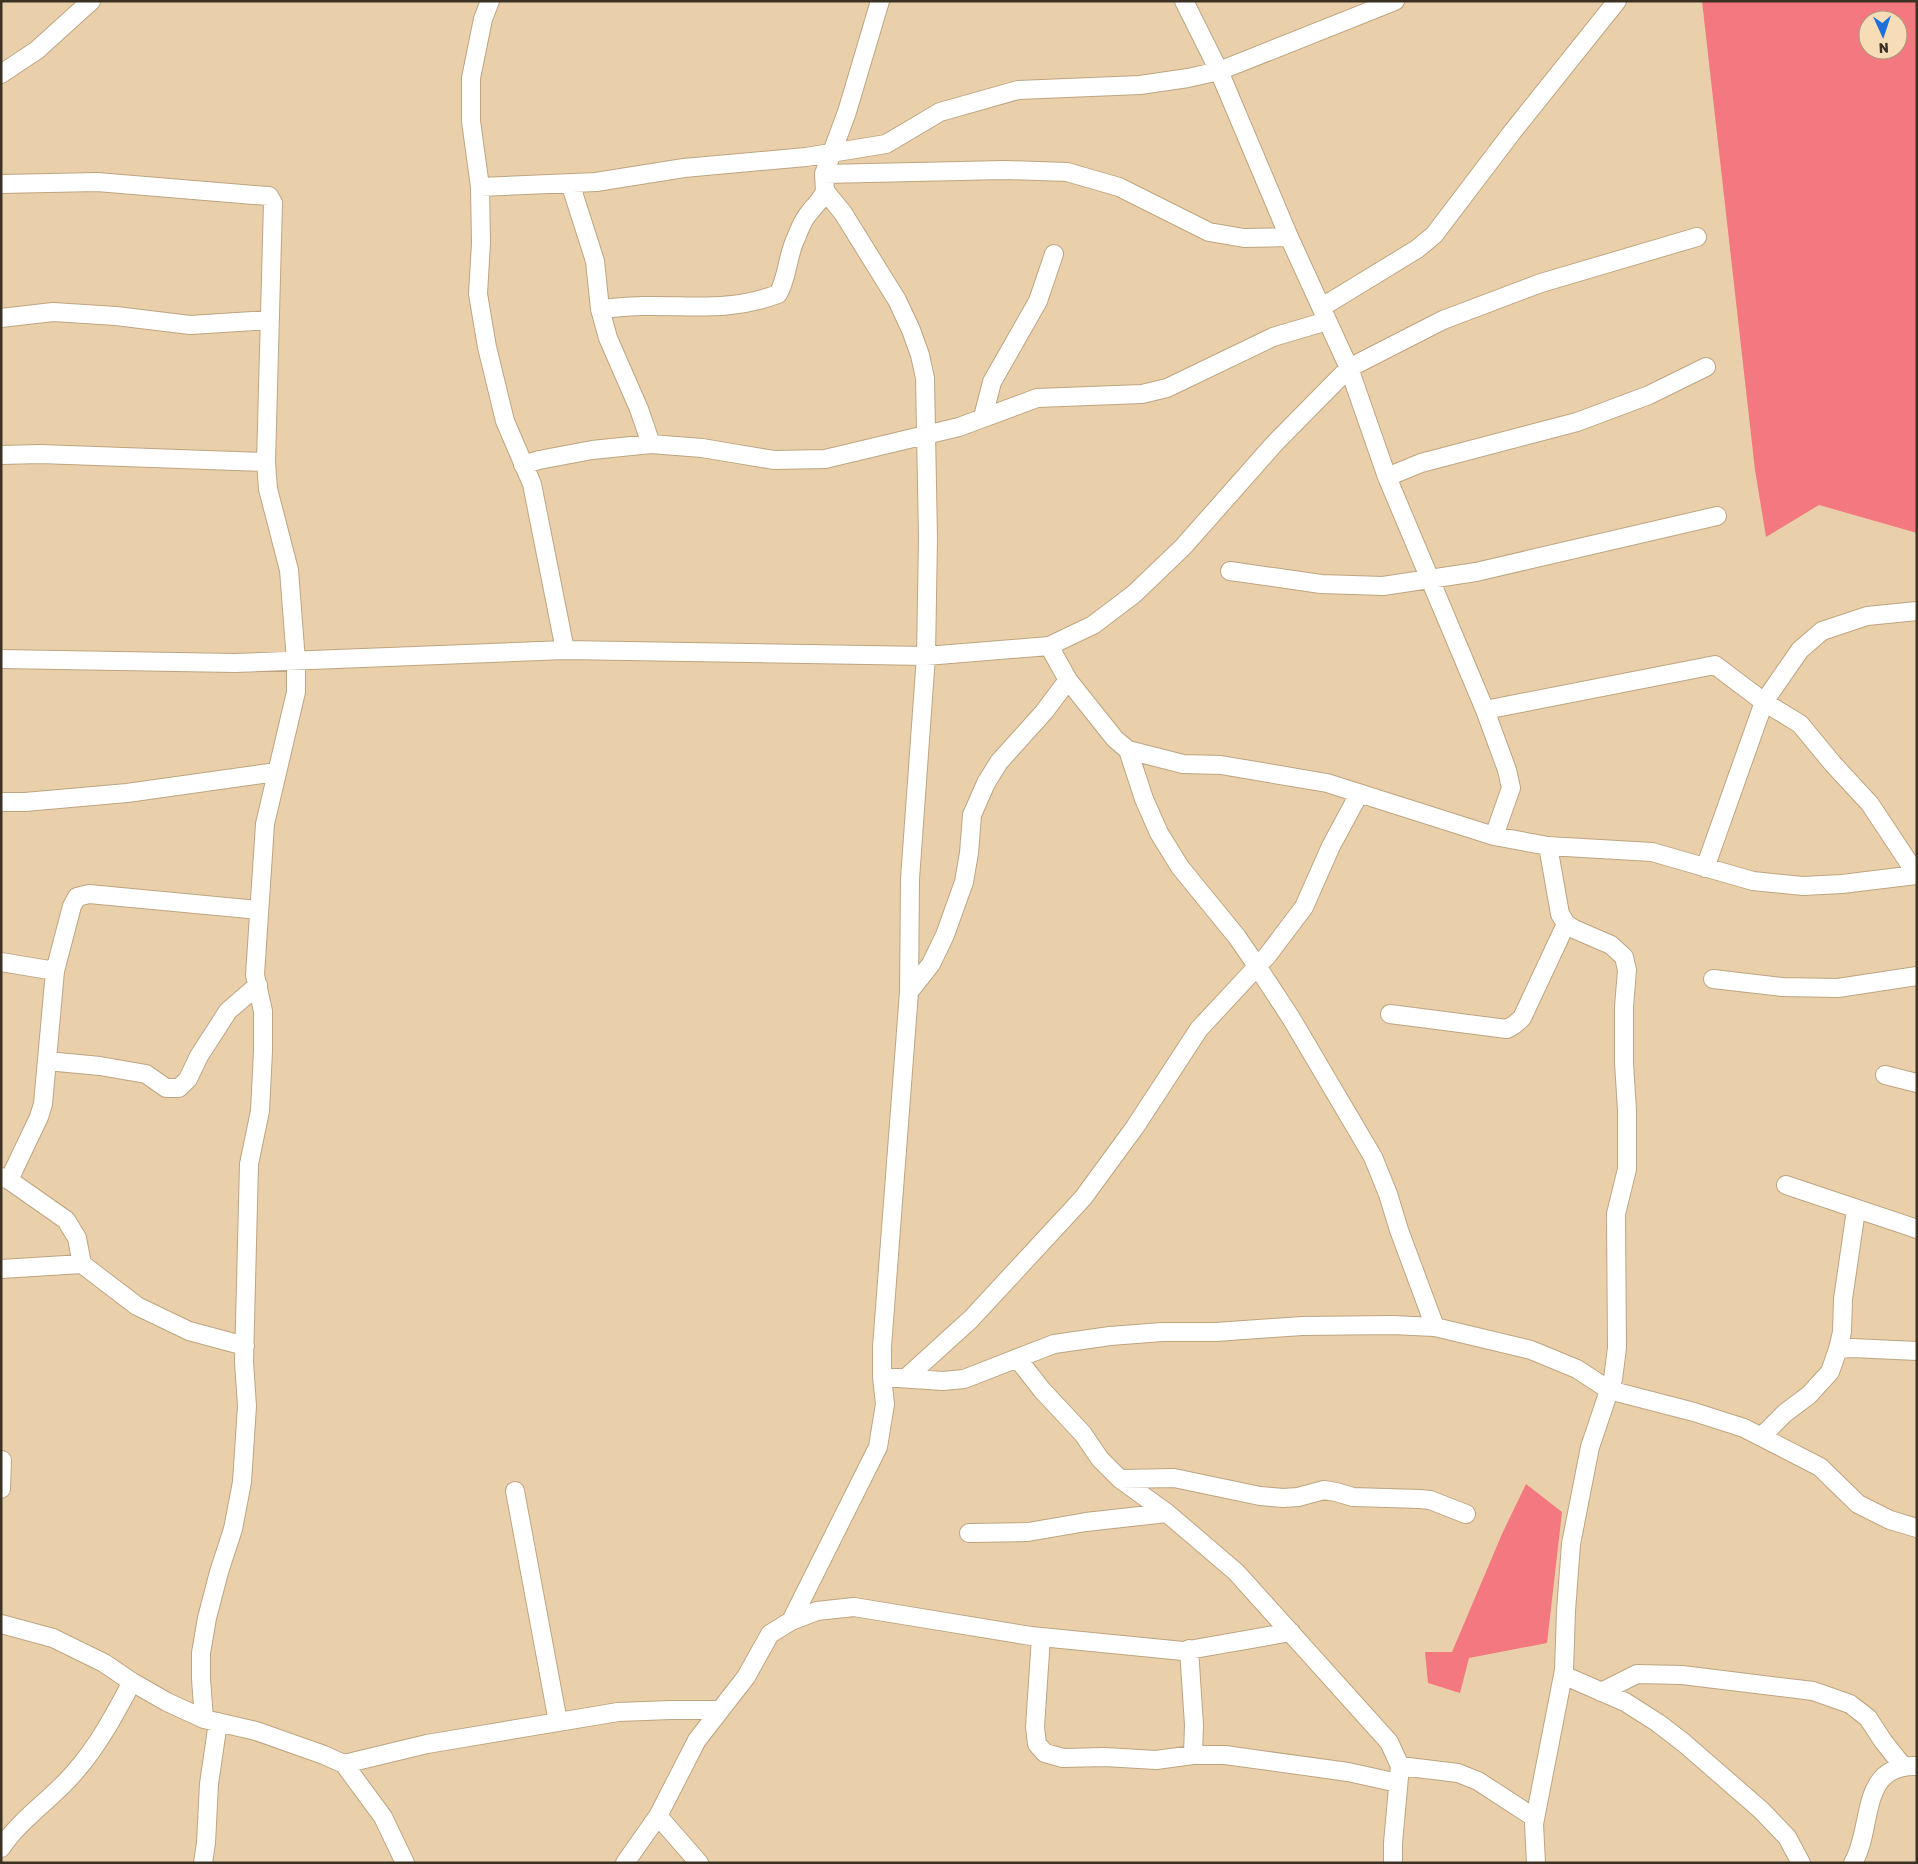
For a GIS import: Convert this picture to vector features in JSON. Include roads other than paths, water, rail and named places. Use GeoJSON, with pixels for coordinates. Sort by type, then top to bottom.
{"type":"FeatureCollection","features":[{"type":"Feature","properties":{"kind":"street"},"geometry":{"type":"LineString","coordinates":[[1,74],[37,50],[91,1]]}},
{"type":"Feature","properties":{"kind":"street"},"geometry":{"type":"LineString","coordinates":[[490,1],[482,19],[471,78],[471,121],[480,187],[481,243],[478,294],[487,347],[505,421],[532,484],[565,650]]}},
{"type":"Feature","properties":{"kind":"street"},"geometry":{"type":"LineString","coordinates":[[600,309],[643,306],[707,308],[744,305],[778,294],[784,283],[786,264],[794,240],[808,214],[821,200],[832,153],[847,112],[860,61],[880,1]]}},
{"type":"Feature","properties":{"kind":"street"},"geometry":{"type":"LineString","coordinates":[[1184,1],[1220,71],[1289,237],[1349,368],[1387,477],[1485,710],[1507,770],[1510,788],[1494,836]]}},
{"type":"Feature","properties":{"kind":"street"},"geometry":{"type":"LineString","coordinates":[[480,187],[596,182],[684,168],[832,153],[886,144],[940,112],[1018,90],[1140,85],[1220,71],[1395,1]]}},
{"type":"Feature","properties":{"kind":"street"},"geometry":{"type":"LineString","coordinates":[[523,465],[592,450],[650,444],[702,448],[774,460],[825,459],[959,427],[1037,398],[1142,394],[1167,388],[1324,314],[1434,236],[1513,131],[1617,1]]}},
{"type":"Feature","properties":{"kind":"street"},"geometry":{"type":"LineString","coordinates":[[825,183],[1005,170],[1067,172],[1119,187],[1209,232],[1244,238],[1289,237]]}},
{"type":"Feature","properties":{"kind":"street"},"geometry":{"type":"LineString","coordinates":[[1,184],[97,182],[268,196],[273,203],[266,462],[268,489],[289,570],[296,661],[296,692],[276,772],[266,824],[259,910],[255,975],[263,1011],[263,1051],[260,1110],[249,1164],[245,1346],[247,1406],[242,1482],[233,1529],[218,1572],[207,1618],[201,1662],[211,1721],[206,1843],[203,1863]]}},
{"type":"Feature","properties":{"kind":"street"},"geometry":{"type":"LineString","coordinates":[[570,183],[594,261],[600,309],[608,338],[639,409],[650,444]]}},
{"type":"Feature","properties":{"kind":"street"},"geometry":{"type":"LineString","coordinates":[[792,1621],[878,1447],[885,1404],[882,1377],[882,1347],[909,992],[910,879],[926,656],[928,538],[925,378],[920,355],[897,300],[825,183]]}},
{"type":"Feature","properties":{"kind":"street"},"geometry":{"type":"LineString","coordinates":[[1,659],[234,663],[565,650],[926,656],[1049,646],[1094,625],[1134,594],[1183,547],[1275,443],[1349,368],[1443,320],[1541,283],[1696,238]]}},
{"type":"Feature","properties":{"kind":"street"},"geometry":{"type":"LineString","coordinates":[[983,417],[992,382],[1038,301],[1054,254]]}},
{"type":"Feature","properties":{"kind":"street"},"geometry":{"type":"LineString","coordinates":[[1,318],[53,312],[116,316],[190,325],[270,320]]}},
{"type":"Feature","properties":{"kind":"street"},"geometry":{"type":"LineString","coordinates":[[1387,477],[1421,463],[1577,422],[1648,395],[1706,366]]}},
{"type":"Feature","properties":{"kind":"street"},"geometry":{"type":"LineString","coordinates":[[1,455],[50,454],[266,462]]}},
{"type":"Feature","properties":{"kind":"street"},"geometry":{"type":"LineString","coordinates":[[1230,571],[1321,584],[1382,586],[1476,572],[1717,516]]}},
{"type":"Feature","properties":{"kind":"street"},"geometry":{"type":"LineString","coordinates":[[1705,868],[1764,702],[1800,650],[1822,631],[1867,616],[1917,611]]}},
{"type":"Feature","properties":{"kind":"street"},"geometry":{"type":"LineString","coordinates":[[1049,646],[1068,680],[1115,739],[1128,750],[1182,764],[1221,765],[1327,783],[1494,836],[1548,846],[1652,852],[1753,881],[1803,886],[1842,884],[1916,875],[1870,804],[1833,764],[1800,724],[1764,702],[1715,666],[1485,710]]}},
{"type":"Feature","properties":{"kind":"street"},"geometry":{"type":"LineString","coordinates":[[909,992],[931,964],[945,935],[964,882],[969,853],[972,815],[986,782],[999,762],[1044,712],[1068,680]]}},
{"type":"Feature","properties":{"kind":"street"},"geometry":{"type":"LineString","coordinates":[[1128,750],[1144,798],[1159,833],[1180,867],[1237,937],[1257,966],[1291,1018],[1373,1157],[1388,1194],[1434,1327]]}},
{"type":"Feature","properties":{"kind":"street"},"geometry":{"type":"LineString","coordinates":[[1,802],[25,802],[128,793],[276,772]]}},
{"type":"Feature","properties":{"kind":"street"},"geometry":{"type":"LineString","coordinates":[[906,1378],[971,1319],[1083,1198],[1135,1126],[1199,1029],[1257,966],[1304,907],[1331,846],[1359,794]]}},
{"type":"Feature","properties":{"kind":"street"},"geometry":{"type":"LineString","coordinates":[[1536,1863],[1535,1818],[1563,1675],[1571,1544],[1590,1447],[1613,1379],[1617,1348],[1616,1214],[1627,1169],[1624,1007],[1627,970],[1624,956],[1611,945],[1566,924],[1560,914],[1548,846]]}},
{"type":"Feature","properties":{"kind":"street"},"geometry":{"type":"LineString","coordinates":[[82,1264],[77,1238],[66,1220],[5,1178],[39,1117],[47,1061],[55,971],[72,906],[78,897],[89,894],[259,910]]}},
{"type":"Feature","properties":{"kind":"street"},"geometry":{"type":"LineString","coordinates":[[1390,1014],[1507,1028],[1514,1025],[1522,1018],[1566,924]]}},
{"type":"Feature","properties":{"kind":"street"},"geometry":{"type":"LineString","coordinates":[[1,962],[55,971]]}},
{"type":"Feature","properties":{"kind":"street"},"geometry":{"type":"LineString","coordinates":[[1713,979],[1782,987],[1838,988],[1917,976]]}},
{"type":"Feature","properties":{"kind":"street"},"geometry":{"type":"LineString","coordinates":[[47,1061],[100,1066],[146,1074],[166,1088],[179,1088],[188,1079],[228,1012],[258,985]]}},
{"type":"Feature","properties":{"kind":"street"},"geometry":{"type":"LineString","coordinates":[[1885,1075],[1917,1083]]}},
{"type":"Feature","properties":{"kind":"street"},"geometry":{"type":"LineString","coordinates":[[1786,1185],[1917,1229]]}},
{"type":"Feature","properties":{"kind":"street"},"geometry":{"type":"LineString","coordinates":[[1762,1436],[1785,1413],[1809,1395],[1830,1372],[1842,1332],[1843,1299],[1856,1210]]}},
{"type":"Feature","properties":{"kind":"street"},"geometry":{"type":"LineString","coordinates":[[1,1269],[82,1264],[137,1306],[189,1331],[245,1346]]}},
{"type":"Feature","properties":{"kind":"street"},"geometry":{"type":"LineString","coordinates":[[882,1377],[943,1381],[964,1379],[1054,1344],[1110,1336],[1162,1332],[1216,1332],[1302,1326],[1392,1324],[1434,1327],[1531,1350],[1578,1369],[1609,1390],[1694,1412],[1744,1428],[1820,1467],[1858,1504],[1890,1520],[1917,1528]]}},
{"type":"Feature","properties":{"kind":"street"},"geometry":{"type":"LineString","coordinates":[[1838,1349],[1917,1351]]}},
{"type":"Feature","properties":{"kind":"street"},"geometry":{"type":"LineString","coordinates":[[1017,1358],[1042,1390],[1083,1434],[1100,1459],[1120,1480],[1167,1514],[1236,1572],[1389,1742],[1399,1775],[1393,1863]]}},
{"type":"Feature","properties":{"kind":"street"},"geometry":{"type":"LineString","coordinates":[[1,1489],[2,1460]]}},
{"type":"Feature","properties":{"kind":"street"},"geometry":{"type":"LineString","coordinates":[[1120,1480],[1174,1478],[1260,1496],[1283,1498],[1298,1497],[1324,1490],[1353,1497],[1420,1499],[1430,1500],[1466,1514]]}},
{"type":"Feature","properties":{"kind":"street"},"geometry":{"type":"LineString","coordinates":[[515,1491],[558,1722]]}},
{"type":"Feature","properties":{"kind":"street"},"geometry":{"type":"LineString","coordinates":[[969,1533],[1028,1532],[1086,1522],[1167,1514]]}},
{"type":"Feature","properties":{"kind":"street"},"geometry":{"type":"LineString","coordinates":[[625,1863],[658,1816],[697,1740],[746,1677],[770,1634],[792,1621],[817,1611],[854,1607],[1041,1636],[1183,1651],[1291,1632]]}},
{"type":"Feature","properties":{"kind":"street"},"geometry":{"type":"LineString","coordinates":[[1,1624],[53,1638],[104,1663],[167,1702],[211,1721],[256,1731],[344,1764],[383,1817],[405,1863]]}},
{"type":"Feature","properties":{"kind":"street"},"geometry":{"type":"LineString","coordinates":[[1041,1636],[1035,1727],[1037,1744],[1045,1753],[1063,1758],[1105,1757],[1156,1760],[1193,1755],[1225,1755],[1348,1772],[1399,1775],[1458,1773],[1478,1781],[1535,1818]]}},
{"type":"Feature","properties":{"kind":"street"},"geometry":{"type":"LineString","coordinates":[[1189,1649],[1194,1725],[1193,1755]]}},
{"type":"Feature","properties":{"kind":"street"},"geometry":{"type":"LineString","coordinates":[[1601,1692],[1637,1674],[1682,1675],[1812,1691],[1850,1704],[1868,1718],[1883,1741],[1910,1766],[1884,1776],[1869,1801],[1860,1852],[1853,1863]]}},
{"type":"Feature","properties":{"kind":"street"},"geometry":{"type":"LineString","coordinates":[[1563,1675],[1625,1702],[1658,1723],[1761,1810],[1787,1837],[1801,1863]]}},
{"type":"Feature","properties":{"kind":"street"},"geometry":{"type":"LineString","coordinates":[[1,1848],[25,1820],[53,1796],[75,1772],[107,1728],[132,1682]]}},
{"type":"Feature","properties":{"kind":"street"},"geometry":{"type":"LineString","coordinates":[[344,1764],[427,1744],[618,1712],[720,1710]]}},
{"type":"Feature","properties":{"kind":"street"},"geometry":{"type":"LineString","coordinates":[[658,1816],[699,1863]]}}]}
